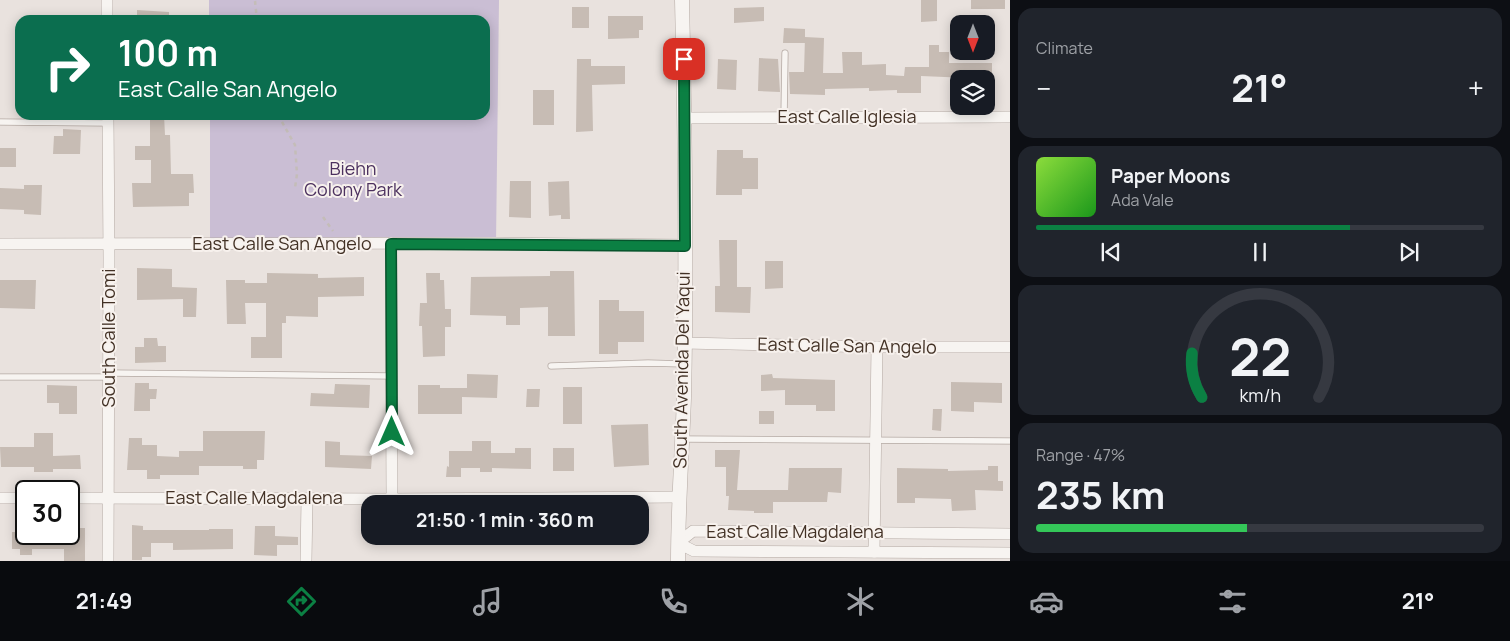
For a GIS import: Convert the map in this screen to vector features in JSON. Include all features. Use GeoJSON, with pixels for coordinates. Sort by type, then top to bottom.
{"type":"FeatureCollection","features":[{"type":"Feature","properties":{"kind":"street"},"geometry":{"type":"LineString","coordinates":[[106,0],[107,15]]}},
{"type":"Feature","properties":{"kind":"street","name":"South Avenida Del Yaqui"},"geometry":{"type":"LineString","coordinates":[[678,561],[684,364],[685,246],[685,118],[682,0]]}},
{"type":"Feature","properties":{"kind":"street","name":"East Calle Iglesia"},"geometry":{"type":"LineString","coordinates":[[685,118],[1010,117]]}},
{"type":"Feature","properties":{"kind":"street","name":"South Calle Tomi"},"geometry":{"type":"LineString","coordinates":[[108,120],[108,561]]}},
{"type":"Feature","properties":{"kind":"street","name":"East Calle San Angelo"},"geometry":{"type":"LineString","coordinates":[[0,244],[685,246]]}},
{"type":"Feature","properties":{"kind":"street"},"geometry":{"type":"LineString","coordinates":[[391,244],[392,495]]}},
{"type":"Feature","properties":{"kind":"street","name":"East Calle San Angelo"},"geometry":{"type":"LineString","coordinates":[[684,343],[877,347],[1010,347]]}},
{"type":"Feature","properties":{"kind":"street"},"geometry":{"type":"LineString","coordinates":[[874,552],[877,347]]}},
{"type":"Feature","properties":{"kind":"street"},"geometry":{"type":"LineString","coordinates":[[0,498],[15,498]]}},
{"type":"Feature","properties":{"kind":"street","name":"East Calle Magdalena"},"geometry":{"type":"LineString","coordinates":[[80,498],[361,499]]}},
{"type":"Feature","properties":{"kind":"street","name":"East Calle Magdalena"},"geometry":{"type":"LineString","coordinates":[[649,498],[679,498]]}},
{"type":"Feature","properties":{"kind":"street"},"geometry":{"type":"LineString","coordinates":[[306,561],[307,499]]}},
{"type":"Feature","properties":{"kind":"street","name":"East Calle Magdalena"},"geometry":{"type":"LineString","coordinates":[[1010,534],[693,531],[678,543],[694,551],[1010,553]]}},
{"type":"Feature","properties":{"kind":"lane"},"geometry":{"type":"LineString","coordinates":[[784,118],[785,53]]}},
{"type":"Feature","properties":{"kind":"lane"},"geometry":{"type":"LineString","coordinates":[[0,122],[72,120]]}},
{"type":"Feature","properties":{"kind":"lane"},"geometry":{"type":"LineString","coordinates":[[551,366],[648,363],[684,364]]}},
{"type":"Feature","properties":{"kind":"lane"},"geometry":{"type":"LineString","coordinates":[[0,377],[108,375],[392,376]]}},
{"type":"Feature","properties":{"kind":"lane"},"geometry":{"type":"LineString","coordinates":[[682,439],[1010,441]]}},
{"type":"Feature","properties":{"kind":"path"},"geometry":{"type":"LineString","coordinates":[[255,1],[256,15]]}},
{"type":"Feature","properties":{"kind":"path"},"geometry":{"type":"LineString","coordinates":[[281,120],[295,145],[297,174],[295,188]]}},
{"type":"Feature","properties":{"kind":"path"},"geometry":{"type":"LineString","coordinates":[[322,217],[333,231]]}},
{"type":"Feature","properties":{"kind":"green space","name":"Biehn Colony Park"},"geometry":{"type":"Polygon","coordinates":[[[209,0],[499,0],[496,243],[210,243],[210,120],[490,120],[490,15],[209,15],[209,0]]]}},
{"type":"Feature","properties":{"kind":"building"},"geometry":{"type":"Polygon","coordinates":[[[921,0],[937,0],[937,21],[921,22],[921,0]]]}},
{"type":"Feature","properties":{"kind":"building"},"geometry":{"type":"Polygon","coordinates":[[[971,0],[1005,0],[1005,9],[971,9],[971,0]]]}},
{"type":"Feature","properties":{"kind":"building"},"geometry":{"type":"Polygon","coordinates":[[[572,7],[589,7],[589,28],[572,28],[572,7]]]}},
{"type":"Feature","properties":{"kind":"building"},"geometry":{"type":"Polygon","coordinates":[[[764,7],[764,21],[734,23],[734,8],[764,7]]]}},
{"type":"Feature","properties":{"kind":"building"},"geometry":{"type":"Polygon","coordinates":[[[137,10],[169,12],[169,15],[137,15],[137,10]]]}},
{"type":"Feature","properties":{"kind":"building"},"geometry":{"type":"Polygon","coordinates":[[[608,16],[643,16],[643,30],[639,30],[639,38],[608,39],[608,16]]]}},
{"type":"Feature","properties":{"kind":"building"},"geometry":{"type":"Polygon","coordinates":[[[784,28],[805,29],[805,43],[783,43],[784,28]]]}},
{"type":"Feature","properties":{"kind":"building"},"geometry":{"type":"Polygon","coordinates":[[[805,37],[824,38],[823,73],[843,73],[842,52],[862,52],[862,65],[886,64],[886,75],[904,76],[905,67],[929,67],[929,45],[939,45],[939,52],[949,52],[949,63],[992,63],[992,70],[950,70],[950,77],[921,76],[921,93],[897,93],[897,90],[869,91],[869,88],[825,89],[825,95],[790,94],[789,72],[804,72],[805,37]]]}},
{"type":"Feature","properties":{"kind":"building"},"geometry":{"type":"Polygon","coordinates":[[[759,58],[778,59],[780,92],[758,91],[759,58]]]}},
{"type":"Feature","properties":{"kind":"building"},"geometry":{"type":"Polygon","coordinates":[[[577,59],[591,59],[591,66],[625,66],[625,84],[592,85],[593,131],[576,132],[577,59]]]}},
{"type":"Feature","properties":{"kind":"building"},"geometry":{"type":"Polygon","coordinates":[[[718,59],[737,60],[736,90],[717,89],[718,59]]]}},
{"type":"Feature","properties":{"kind":"building"},"geometry":{"type":"Polygon","coordinates":[[[533,90],[554,90],[554,125],[533,125],[533,90]]]}},
{"type":"Feature","properties":{"kind":"building"},"geometry":{"type":"Polygon","coordinates":[[[150,120],[164,120],[165,135],[170,135],[171,174],[193,174],[194,193],[189,193],[189,206],[133,207],[132,183],[151,183],[151,160],[135,160],[135,146],[150,146],[150,120]]]}},
{"type":"Feature","properties":{"kind":"building"},"geometry":{"type":"Polygon","coordinates":[[[63,129],[81,130],[80,154],[53,154],[54,136],[63,136],[63,129]]]}},
{"type":"Feature","properties":{"kind":"building"},"geometry":{"type":"Polygon","coordinates":[[[0,148],[16,148],[16,167],[0,167],[0,148]]]}},
{"type":"Feature","properties":{"kind":"building"},"geometry":{"type":"Polygon","coordinates":[[[717,150],[743,150],[743,158],[758,158],[758,189],[742,189],[742,195],[716,195],[717,150]]]}},
{"type":"Feature","properties":{"kind":"building"},"geometry":{"type":"Polygon","coordinates":[[[510,181],[531,181],[531,218],[509,217],[510,181]]]}},
{"type":"Feature","properties":{"kind":"building"},"geometry":{"type":"Polygon","coordinates":[[[569,181],[570,219],[561,219],[561,215],[549,216],[548,182],[569,181]]]}},
{"type":"Feature","properties":{"kind":"building"},"geometry":{"type":"Polygon","coordinates":[[[24,185],[42,185],[41,215],[24,214],[24,210],[0,209],[0,188],[24,189],[24,185]]]}},
{"type":"Feature","properties":{"kind":"building"},"geometry":{"type":"Polygon","coordinates":[[[719,240],[737,240],[737,287],[751,287],[750,313],[715,312],[715,286],[720,286],[719,240]]]}},
{"type":"Feature","properties":{"kind":"building"},"geometry":{"type":"Polygon","coordinates":[[[765,261],[783,261],[783,288],[765,289],[765,261]]]}},
{"type":"Feature","properties":{"kind":"building"},"geometry":{"type":"Polygon","coordinates":[[[137,268],[172,269],[172,287],[197,288],[196,317],[183,317],[183,299],[137,300],[137,268]]]}},
{"type":"Feature","properties":{"kind":"building"},"geometry":{"type":"Polygon","coordinates":[[[550,271],[574,271],[575,336],[548,336],[548,307],[520,308],[520,325],[506,325],[506,316],[470,315],[471,277],[550,276],[550,271]]]}},
{"type":"Feature","properties":{"kind":"building"},"geometry":{"type":"Polygon","coordinates":[[[267,273],[318,274],[318,278],[364,277],[364,296],[318,297],[318,317],[286,316],[286,323],[282,323],[282,358],[251,358],[251,337],[266,337],[266,303],[245,303],[246,324],[227,324],[226,280],[245,280],[245,283],[267,283],[267,273]]]}},
{"type":"Feature","properties":{"kind":"building"},"geometry":{"type":"Polygon","coordinates":[[[426,273],[440,273],[440,280],[444,280],[445,309],[451,309],[451,327],[445,327],[445,356],[423,357],[422,326],[419,326],[420,303],[427,303],[426,273]]]}},
{"type":"Feature","properties":{"kind":"building"},"geometry":{"type":"Polygon","coordinates":[[[0,280],[36,280],[35,309],[0,308],[0,280]]]}},
{"type":"Feature","properties":{"kind":"building"},"geometry":{"type":"Polygon","coordinates":[[[599,300],[619,300],[619,311],[644,311],[644,342],[618,342],[618,354],[599,354],[599,300]]]}},
{"type":"Feature","properties":{"kind":"building"},"geometry":{"type":"Polygon","coordinates":[[[144,338],[157,338],[158,346],[166,346],[166,362],[135,363],[135,347],[144,347],[144,338]]]}},
{"type":"Feature","properties":{"kind":"building"},"geometry":{"type":"Polygon","coordinates":[[[467,374],[498,375],[497,398],[462,397],[462,414],[418,414],[418,385],[440,385],[440,388],[467,388],[467,374]]]}},
{"type":"Feature","properties":{"kind":"building"},"geometry":{"type":"Polygon","coordinates":[[[772,374],[773,378],[835,380],[835,411],[816,411],[816,405],[785,405],[785,390],[761,391],[761,375],[772,374]]]}},
{"type":"Feature","properties":{"kind":"building"},"geometry":{"type":"Polygon","coordinates":[[[951,382],[1002,383],[1002,403],[974,402],[974,412],[951,411],[951,382]]]}},
{"type":"Feature","properties":{"kind":"building"},"geometry":{"type":"Polygon","coordinates":[[[135,383],[149,383],[149,389],[157,389],[156,399],[150,399],[150,411],[134,411],[135,383]]]}},
{"type":"Feature","properties":{"kind":"building"},"geometry":{"type":"Polygon","coordinates":[[[335,384],[370,385],[369,408],[310,406],[311,393],[334,394],[335,384]]]}},
{"type":"Feature","properties":{"kind":"building"},"geometry":{"type":"Polygon","coordinates":[[[47,385],[77,386],[77,414],[59,414],[59,403],[47,403],[47,385]]]}},
{"type":"Feature","properties":{"kind":"building"},"geometry":{"type":"Polygon","coordinates":[[[563,387],[582,387],[582,424],[563,424],[563,387]]]}},
{"type":"Feature","properties":{"kind":"building"},"geometry":{"type":"Polygon","coordinates":[[[527,389],[540,389],[539,407],[526,407],[527,389]]]}},
{"type":"Feature","properties":{"kind":"building"},"geometry":{"type":"Polygon","coordinates":[[[933,409],[942,409],[941,431],[932,430],[933,409]]]}},
{"type":"Feature","properties":{"kind":"building"},"geometry":{"type":"Polygon","coordinates":[[[759,411],[774,411],[774,424],[759,424],[759,411]]]}},
{"type":"Feature","properties":{"kind":"building"},"geometry":{"type":"Polygon","coordinates":[[[648,424],[649,465],[614,467],[611,425],[648,424]]]}},
{"type":"Feature","properties":{"kind":"building"},"geometry":{"type":"Polygon","coordinates":[[[203,431],[265,431],[264,460],[257,460],[257,469],[243,469],[243,466],[199,466],[199,475],[160,475],[160,479],[147,479],[147,470],[127,470],[129,438],[142,438],[142,445],[157,445],[157,456],[179,457],[179,451],[203,451],[203,431]]]}},
{"type":"Feature","properties":{"kind":"building"},"geometry":{"type":"Polygon","coordinates":[[[34,433],[53,433],[53,456],[80,455],[81,469],[53,469],[53,472],[34,472],[34,467],[1,467],[0,447],[34,447],[34,433]]]}},
{"type":"Feature","properties":{"kind":"building"},"geometry":{"type":"Polygon","coordinates":[[[325,441],[340,442],[340,455],[372,456],[371,469],[325,467],[325,441]]]}},
{"type":"Feature","properties":{"kind":"building"},"geometry":{"type":"Polygon","coordinates":[[[472,441],[491,441],[491,453],[515,453],[515,448],[531,448],[531,469],[492,468],[492,472],[480,472],[480,468],[461,468],[461,477],[446,477],[447,466],[449,467],[449,451],[472,451],[472,441]]]}},
{"type":"Feature","properties":{"kind":"building"},"geometry":{"type":"Polygon","coordinates":[[[553,448],[574,448],[574,471],[553,471],[553,448]]]}},
{"type":"Feature","properties":{"kind":"building"},"geometry":{"type":"Polygon","coordinates":[[[715,450],[740,450],[737,490],[788,490],[789,468],[842,468],[841,493],[828,492],[827,502],[773,502],[773,513],[728,510],[729,496],[726,496],[726,467],[715,467],[715,450]]]}},
{"type":"Feature","properties":{"kind":"building"},"geometry":{"type":"Polygon","coordinates":[[[988,466],[998,466],[998,481],[1003,481],[1003,491],[975,490],[976,510],[952,511],[951,499],[915,498],[915,503],[897,503],[897,468],[948,469],[948,471],[988,470],[988,466]]]}},
{"type":"Feature","properties":{"kind":"building"},"geometry":{"type":"Polygon","coordinates":[[[132,525],[143,526],[143,530],[233,529],[233,549],[173,550],[173,543],[151,543],[151,557],[142,557],[142,560],[132,560],[132,525]]]}},
{"type":"Feature","properties":{"kind":"building"},"geometry":{"type":"Polygon","coordinates":[[[255,526],[275,526],[275,536],[298,537],[298,545],[277,545],[277,556],[254,555],[255,526]]]}},
{"type":"Feature","properties":{"kind":"building"},"geometry":{"type":"Polygon","coordinates":[[[80,528],[85,528],[85,561],[64,561],[64,549],[32,549],[32,555],[20,555],[20,549],[12,549],[12,532],[15,532],[15,545],[80,545],[80,528]]]}},
{"type":"Feature","properties":{"kind":"route"},"geometry":{"type":"LineString","coordinates":[[392,432],[391,244],[685,246],[684,59]]}}]}
